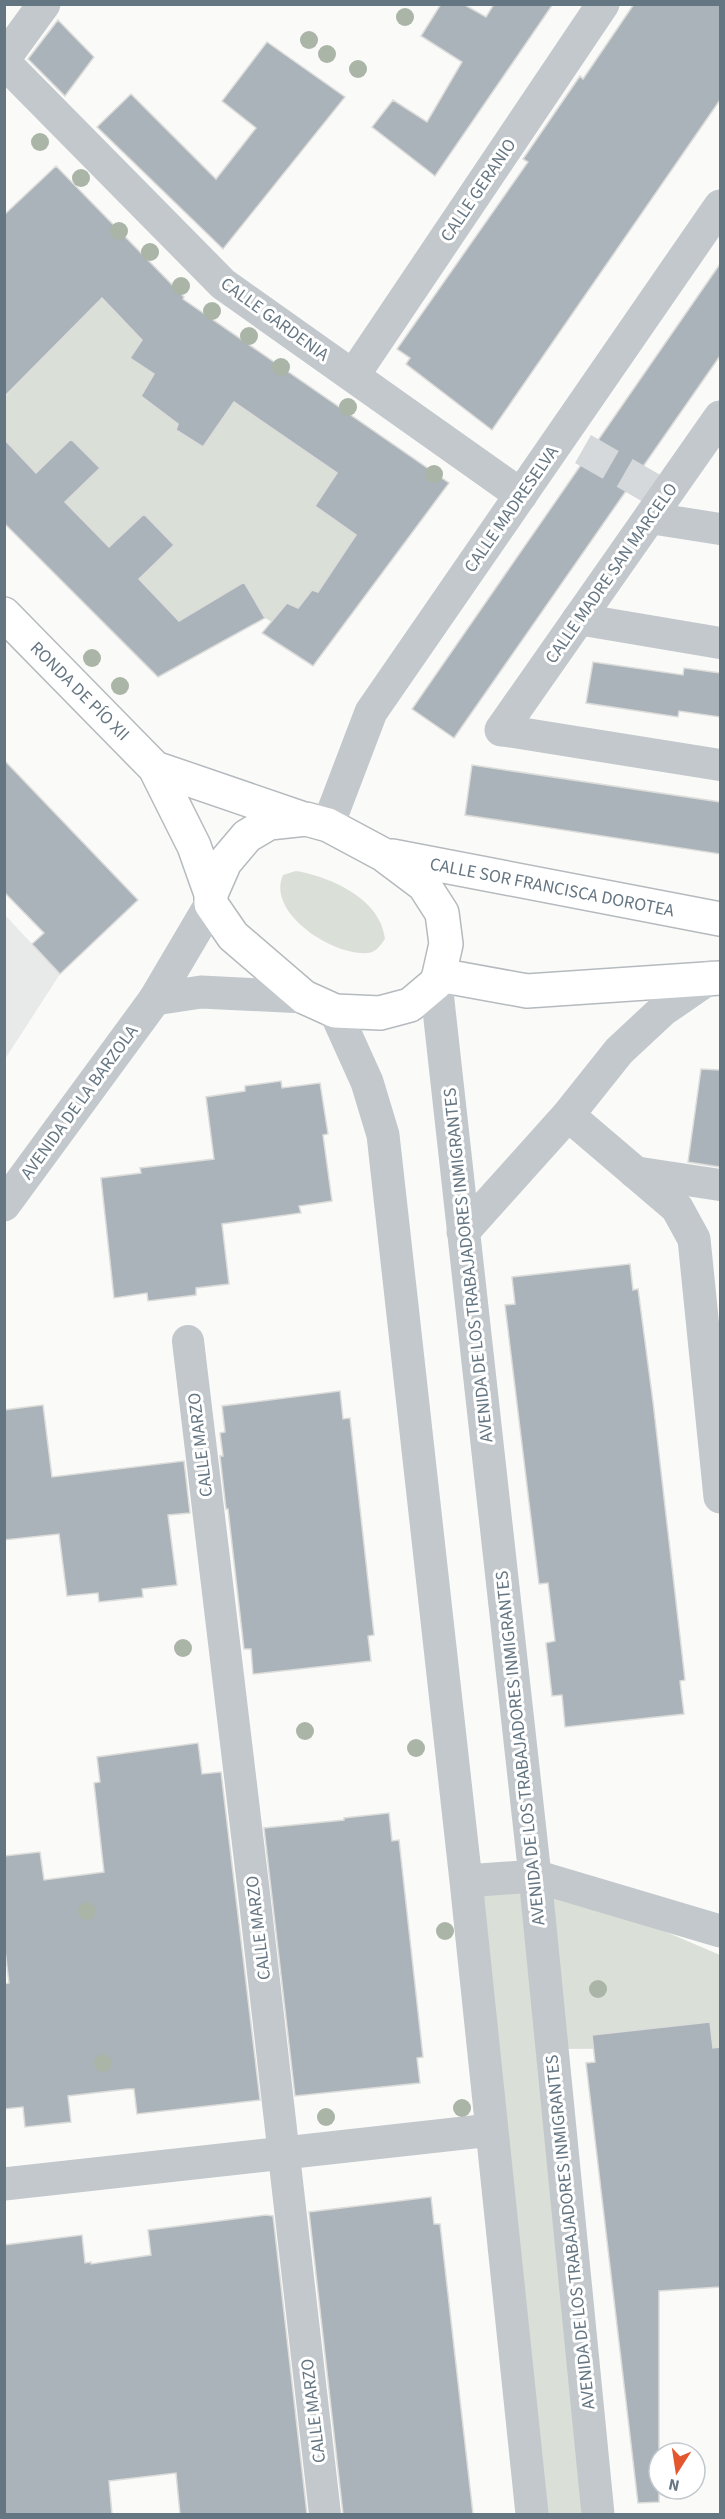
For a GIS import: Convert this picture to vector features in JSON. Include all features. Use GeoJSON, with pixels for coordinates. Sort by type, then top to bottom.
{"type":"FeatureCollection","features":[{"type":"Feature","properties":{"kind":"main road","name":"RONDA DE PÍO XII"},"geometry":{"type":"LineString","coordinates":[[4,614],[155,768],[194,846],[211,899]]}},
{"type":"Feature","properties":{"kind":"main road","name":"RONDA DE PÍO XII"},"geometry":{"type":"LineString","coordinates":[[155,768],[317,822]]}},
{"type":"Feature","properties":{"kind":"main road"},"geometry":{"type":"LineString","coordinates":[[317,822],[384,855],[424,885],[442,913],[446,944],[438,979],[410,1005],[380,1013],[335,1011],[304,997],[233,936],[211,899],[225,862],[247,836],[269,823],[317,822]]}},
{"type":"Feature","properties":{"kind":"main road","name":"CALLE SOR FRANCISCA DOROTEA"},"geometry":{"type":"LineString","coordinates":[[384,855],[720,919]]}},
{"type":"Feature","properties":{"kind":"main road"},"geometry":{"type":"LineString","coordinates":[[438,979],[527,991],[716,977]]}},
{"type":"Feature","properties":{"kind":"street"},"geometry":{"type":"LineString","coordinates":[[4,60],[45,4]]}},
{"type":"Feature","properties":{"kind":"street","name":"CALLE GERANIO"},"geometry":{"type":"LineString","coordinates":[[353,376],[603,4]]}},
{"type":"Feature","properties":{"kind":"street","name":"CALLE GARDENIA"},"geometry":{"type":"LineString","coordinates":[[4,60],[223,284],[520,495]]}},
{"type":"Feature","properties":{"kind":"street","name":"CALLE MADRESELVA"},"geometry":{"type":"LineString","coordinates":[[317,822],[371,712],[720,206]]}},
{"type":"Feature","properties":{"kind":"street","name":"CALLE MADRE SAN MARCELO"},"geometry":{"type":"LineString","coordinates":[[501,730],[720,417]]}},
{"type":"Feature","properties":{"kind":"street"},"geometry":{"type":"LineString","coordinates":[[650,518],[720,529]]}},
{"type":"Feature","properties":{"kind":"street"},"geometry":{"type":"LineString","coordinates":[[578,619],[720,643]]}},
{"type":"Feature","properties":{"kind":"street"},"geometry":{"type":"LineString","coordinates":[[501,730],[720,765]]}},
{"type":"Feature","properties":{"kind":"street","name":"AVENIDA DE LA BARZOLA"},"geometry":{"type":"LineString","coordinates":[[4,1205],[155,999],[211,899]]}},
{"type":"Feature","properties":{"kind":"street"},"geometry":{"type":"LineString","coordinates":[[463,1232],[568,1116],[619,1051],[663,1010],[716,977]]}},
{"type":"Feature","properties":{"kind":"street","name":"AVENIDA DE LOS TRABAJADORES INMIGRANTES"},"geometry":{"type":"LineString","coordinates":[[438,979],[463,1232],[535,1876],[598,2514]]}},
{"type":"Feature","properties":{"kind":"street"},"geometry":{"type":"LineString","coordinates":[[155,999],[201,992],[304,997]]}},
{"type":"Feature","properties":{"kind":"street"},"geometry":{"type":"LineString","coordinates":[[335,1011],[367,1082],[383,1135],[466,1881],[532,2514]]}},
{"type":"Feature","properties":{"kind":"street"},"geometry":{"type":"LineString","coordinates":[[568,1116],[677,1208],[694,1239],[720,1497]]}},
{"type":"Feature","properties":{"kind":"street"},"geometry":{"type":"LineString","coordinates":[[634,1172],[720,1185]]}},
{"type":"Feature","properties":{"kind":"street","name":"CALLE MARZO"},"geometry":{"type":"LineString","coordinates":[[188,1341],[325,2514]]}},
{"type":"Feature","properties":{"kind":"street"},"geometry":{"type":"LineString","coordinates":[[466,1881],[535,1876],[720,1931]]}},
{"type":"Feature","properties":{"kind":"street"},"geometry":{"type":"LineString","coordinates":[[4,2184],[491,2130]]}},
{"type":"Feature","properties":{"kind":"shaded area"},"geometry":{"type":"Polygon","coordinates":[[[68,263],[142,340],[131,358],[154,374],[141,396],[178,424],[176,430],[203,447],[234,402],[337,473],[315,506],[356,535],[318,592],[312,590],[298,608],[272,622],[265,618],[244,582],[179,621],[135,575],[173,544],[144,514],[109,547],[62,499],[70,491],[74,493],[100,468],[71,439],[36,473],[14,449],[5,457],[5,397],[78,322],[68,263]]]}},
{"type":"Feature","properties":{"kind":"shaded area"},"geometry":{"type":"Polygon","coordinates":[[[296,871],[338,885],[364,901],[374,912],[381,925],[385,939],[379,947],[370,953],[353,952],[321,940],[306,929],[293,917],[284,904],[280,889],[283,875],[296,871]]]}},
{"type":"Feature","properties":{"kind":"shaded area"},"geometry":{"type":"Polygon","coordinates":[[[5,915],[60,974],[5,1059],[5,915]]]}},
{"type":"Feature","properties":{"kind":"shaded area"},"geometry":{"type":"Polygon","coordinates":[[[535,1876],[720,1955],[720,2064],[718,2048],[552,2049],[598,2514],[533,2514],[466,1881],[535,1876]]]}},
{"type":"Feature","properties":{"kind":"building"},"geometry":{"type":"Polygon","coordinates":[[[441,4],[463,4],[486,17],[494,4],[553,4],[435,176],[372,127],[393,100],[427,122],[462,62],[421,36],[441,4]]]}},
{"type":"Feature","properties":{"kind":"building"},"geometry":{"type":"Polygon","coordinates":[[[634,4],[720,4],[720,100],[492,430],[406,364],[410,358],[397,349],[528,162],[523,159],[580,76],[583,79],[634,4]]]}},
{"type":"Feature","properties":{"kind":"building"},"geometry":{"type":"Polygon","coordinates":[[[58,20],[94,57],[65,96],[28,59],[58,20]]]}},
{"type":"Feature","properties":{"kind":"building"},"geometry":{"type":"Polygon","coordinates":[[[267,42],[345,97],[223,249],[97,127],[131,94],[216,179],[256,128],[222,101],[267,42]]]}},
{"type":"Feature","properties":{"kind":"building"},"geometry":{"type":"Polygon","coordinates":[[[56,166],[184,297],[183,299],[449,483],[313,666],[262,633],[287,603],[298,608],[312,590],[318,592],[356,535],[315,506],[337,473],[234,402],[203,447],[176,430],[178,424],[141,396],[154,374],[130,358],[142,340],[102,298],[4,397],[4,215],[56,166]]]}},
{"type":"Feature","properties":{"kind":"building"},"geometry":{"type":"Polygon","coordinates":[[[720,264],[720,356],[454,738],[412,709],[720,264]]]}},
{"type":"Feature","properties":{"kind":"building"},"geometry":{"type":"Polygon","coordinates":[[[4,439],[36,473],[71,439],[100,468],[65,502],[109,547],[144,514],[174,545],[139,579],[179,621],[244,582],[265,618],[158,677],[4,523],[4,439]]]}},
{"type":"Feature","properties":{"kind":"building"},"geometry":{"type":"Polygon","coordinates":[[[593,662],[683,675],[684,668],[720,673],[720,717],[679,711],[678,717],[586,703],[593,662]]]}},
{"type":"Feature","properties":{"kind":"building"},"geometry":{"type":"Polygon","coordinates":[[[4,760],[138,900],[60,974],[32,944],[44,933],[4,892],[4,760]]]}},
{"type":"Feature","properties":{"kind":"building"},"geometry":{"type":"Polygon","coordinates":[[[472,765],[720,802],[720,854],[465,815],[472,765]]]}},
{"type":"Feature","properties":{"kind":"building"},"geometry":{"type":"Polygon","coordinates":[[[701,1069],[720,1070],[720,1167],[688,1162],[701,1069]]]}},
{"type":"Feature","properties":{"kind":"building"},"geometry":{"type":"Polygon","coordinates":[[[281,1081],[282,1088],[320,1083],[328,1134],[323,1135],[332,1201],[299,1206],[301,1213],[222,1224],[229,1284],[196,1288],[196,1295],[148,1301],[147,1293],[114,1298],[101,1178],[141,1173],[140,1168],[214,1159],[206,1097],[245,1091],[245,1086],[281,1081]]]}},
{"type":"Feature","properties":{"kind":"building"},"geometry":{"type":"Polygon","coordinates":[[[630,1264],[633,1290],[638,1289],[653,1402],[685,1680],[680,1681],[684,1714],[565,1727],[562,1695],[552,1696],[546,1643],[555,1641],[548,1583],[539,1584],[505,1305],[515,1304],[512,1277],[630,1264]]]}},
{"type":"Feature","properties":{"kind":"building"},"geometry":{"type":"Polygon","coordinates":[[[340,1391],[343,1419],[350,1418],[374,1635],[368,1636],[371,1661],[253,1674],[251,1649],[244,1649],[228,1509],[226,1509],[220,1456],[223,1456],[220,1433],[225,1432],[222,1406],[340,1391]]]}},
{"type":"Feature","properties":{"kind":"building"},"geometry":{"type":"Polygon","coordinates":[[[43,1405],[52,1477],[184,1461],[190,1513],[168,1515],[177,1585],[142,1589],[143,1597],[99,1602],[98,1593],[67,1596],[59,1534],[4,1540],[4,1410],[43,1405]]]}},
{"type":"Feature","properties":{"kind":"building"},"geometry":{"type":"Polygon","coordinates":[[[198,1743],[202,1774],[221,1772],[260,2100],[137,2114],[134,2089],[128,2089],[68,2096],[71,2122],[25,2127],[23,2107],[4,2109],[4,1984],[9,1983],[4,1942],[4,1856],[40,1852],[44,1880],[104,1872],[94,1783],[100,1782],[97,1757],[198,1743]]]}},
{"type":"Feature","properties":{"kind":"building"},"geometry":{"type":"Polygon","coordinates":[[[389,1813],[392,1841],[399,1840],[423,2057],[417,2058],[420,2083],[295,2096],[264,1828],[389,1813]]]}},
{"type":"Feature","properties":{"kind":"building"},"geometry":{"type":"Polygon","coordinates":[[[710,2022],[713,2048],[720,2047],[720,2287],[659,2291],[659,2441],[647,2441],[647,2501],[659,2502],[638,2503],[586,2063],[595,2062],[592,2035],[710,2022]]]}},
{"type":"Feature","properties":{"kind":"building"},"geometry":{"type":"Polygon","coordinates":[[[431,2197],[434,2224],[440,2224],[473,2514],[343,2514],[309,2212],[431,2197]]]}},
{"type":"Feature","properties":{"kind":"building"},"geometry":{"type":"Polygon","coordinates":[[[273,2216],[307,2514],[180,2514],[176,2473],[109,2481],[112,2514],[4,2514],[4,2245],[82,2235],[85,2263],[91,2262],[91,2264],[151,2255],[148,2230],[273,2216]]]}},
{"type":"Feature","properties":{"kind":"tunnel"},"geometry":{"type":"LineString","coordinates":[[583,449],[665,496]]}}]}
